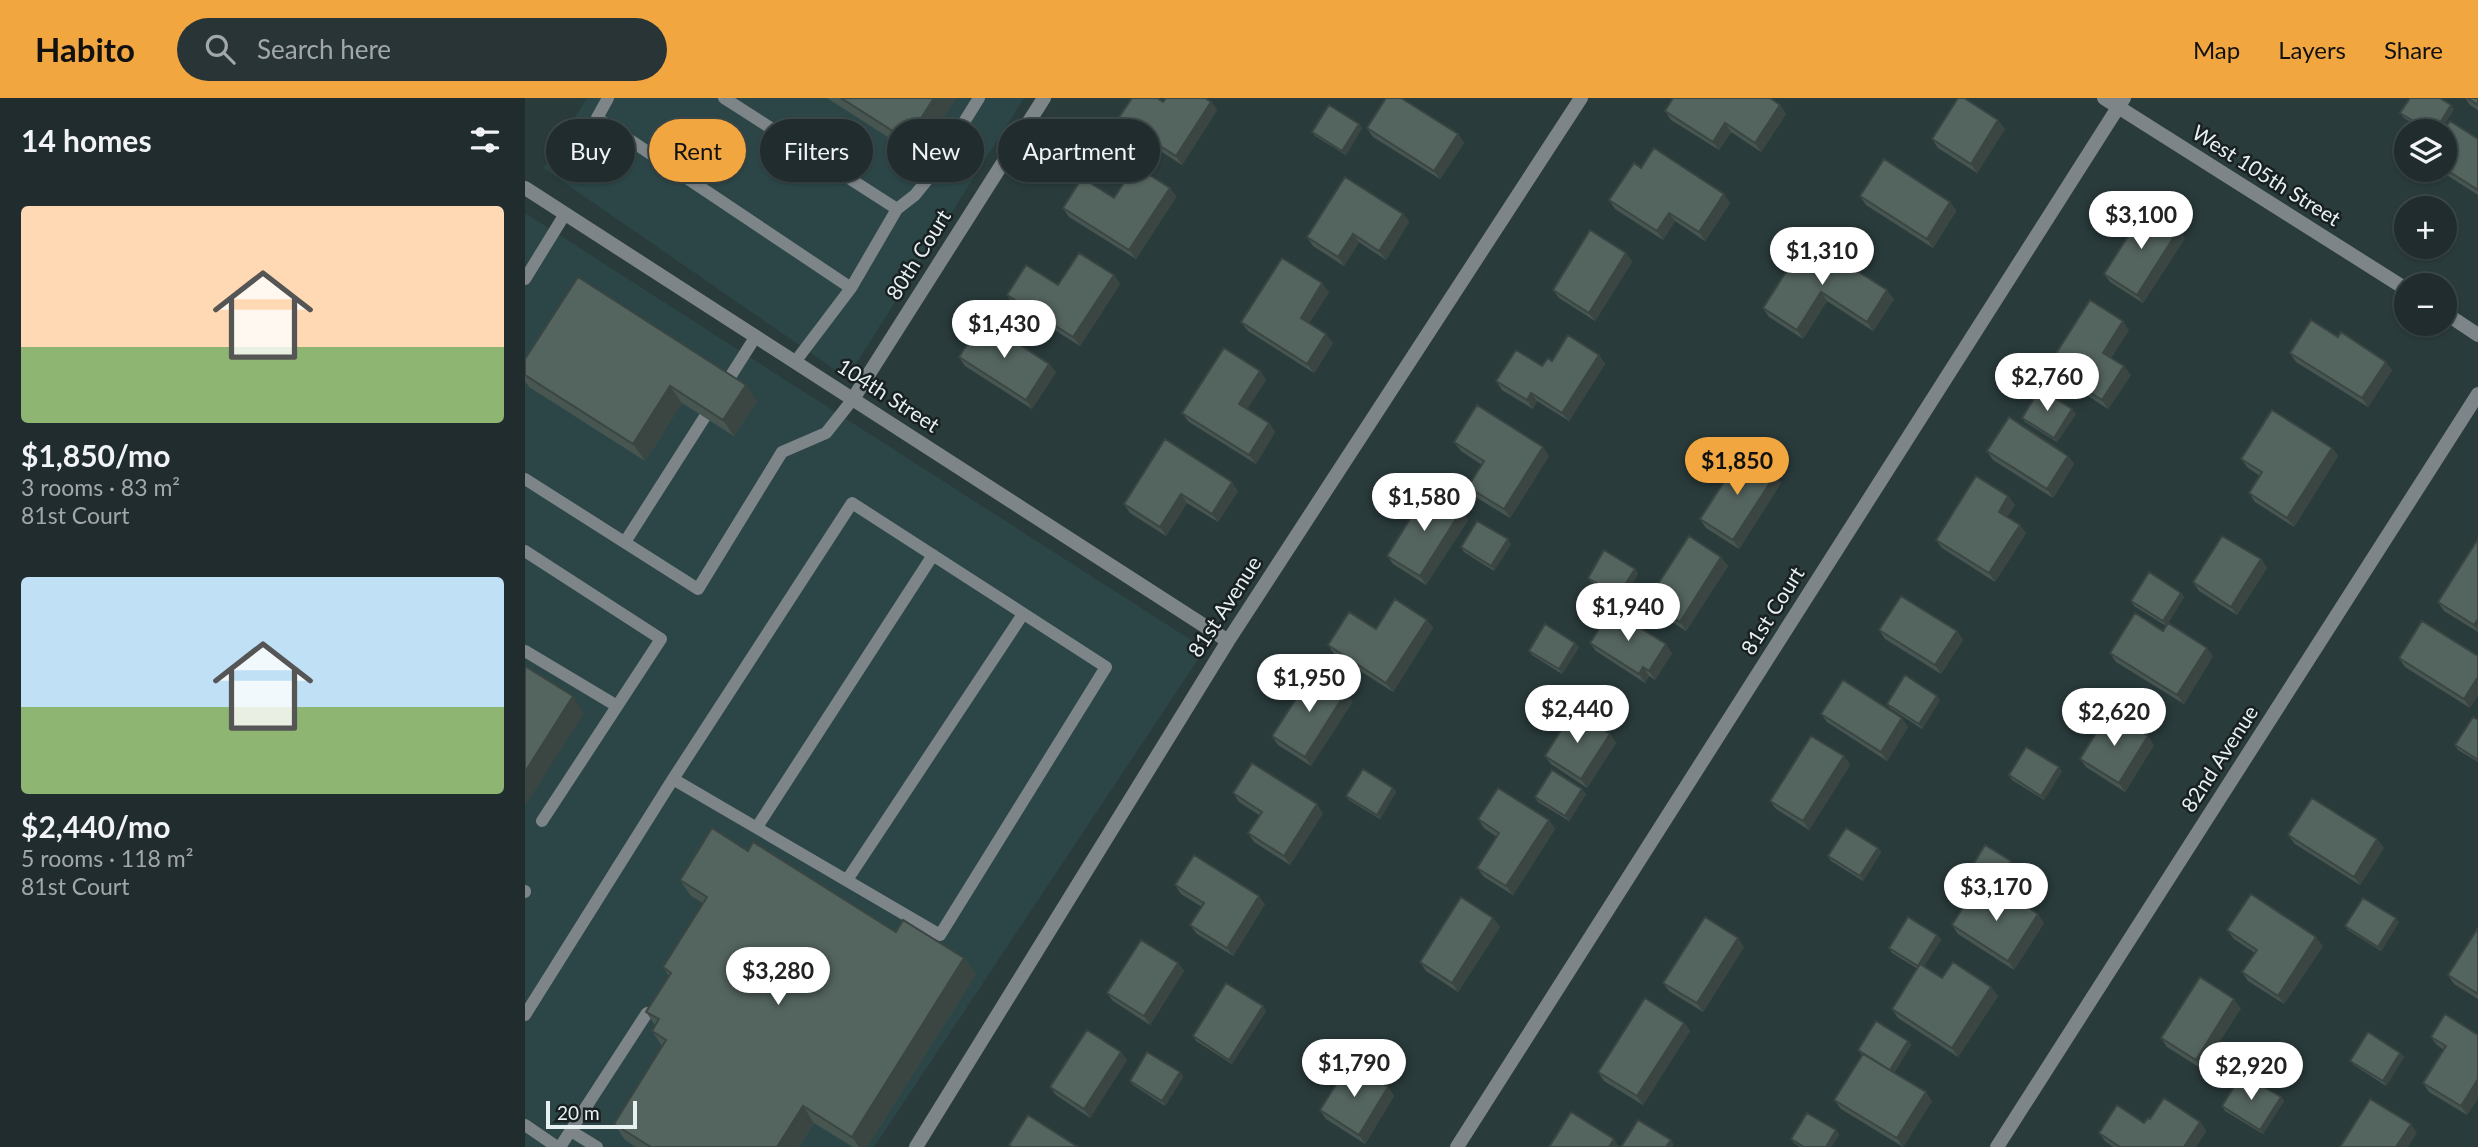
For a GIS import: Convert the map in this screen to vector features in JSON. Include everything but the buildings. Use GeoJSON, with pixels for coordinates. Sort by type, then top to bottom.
{"type":"FeatureCollection","features":[{"type":"Feature","properties":{"kind":"street","name":"80th Court"},"geometry":{"type":"LineString","coordinates":[[853,399],[1044,98]]}},
{"type":"Feature","properties":{"kind":"street","name":"81st Avenue"},"geometry":{"type":"LineString","coordinates":[[916,1147],[1228,641],[1581,98]]}},
{"type":"Feature","properties":{"kind":"street","name":"West 105th Street"},"geometry":{"type":"LineString","coordinates":[[2104,98],[2121,103],[2394,281]]}},
{"type":"Feature","properties":{"kind":"street","name":"81st Court"},"geometry":{"type":"LineString","coordinates":[[1457,1147],[2121,103]]}},
{"type":"Feature","properties":{"kind":"street","name":"104th Street"},"geometry":{"type":"LineString","coordinates":[[525,188],[1228,641]]}},
{"type":"Feature","properties":{"kind":"street"},"geometry":{"type":"LineString","coordinates":[[2457,321],[2478,334]]}},
{"type":"Feature","properties":{"kind":"street","name":"82nd Avenue"},"geometry":{"type":"LineString","coordinates":[[1997,1147],[2478,394]]}},
{"type":"Feature","properties":{"kind":"lane"},"geometry":{"type":"LineString","coordinates":[[608,98],[597,118],[851,288]]}},
{"type":"Feature","properties":{"kind":"lane"},"geometry":{"type":"LineString","coordinates":[[724,98],[897,209]]}},
{"type":"Feature","properties":{"kind":"lane"},"geometry":{"type":"LineString","coordinates":[[796,362],[851,288],[897,209],[915,195],[931,175],[979,98]]}},
{"type":"Feature","properties":{"kind":"lane"},"geometry":{"type":"LineString","coordinates":[[525,279],[565,214]]}},
{"type":"Feature","properties":{"kind":"lane"},"geometry":{"type":"LineString","coordinates":[[625,542],[756,336]]}},
{"type":"Feature","properties":{"kind":"lane"},"geometry":{"type":"LineString","coordinates":[[525,478],[698,589],[782,452],[826,433],[853,399]]}},
{"type":"Feature","properties":{"kind":"lane"},"geometry":{"type":"LineString","coordinates":[[525,1015],[673,779],[852,503],[1106,667],[940,935],[673,779]]}},
{"type":"Feature","properties":{"kind":"lane"},"geometry":{"type":"LineString","coordinates":[[525,551],[661,639],[542,821]]}},
{"type":"Feature","properties":{"kind":"lane"},"geometry":{"type":"LineString","coordinates":[[757,827],[933,555]]}},
{"type":"Feature","properties":{"kind":"lane"},"geometry":{"type":"LineString","coordinates":[[847,880],[1023,614]]}},
{"type":"Feature","properties":{"kind":"lane"},"geometry":{"type":"LineString","coordinates":[[525,651],[617,706]]}},
{"type":"Feature","properties":{"kind":"lane"},"geometry":{"type":"LineString","coordinates":[[525,1125],[559,1147],[647,1013]]}},
{"type":"Feature","properties":{"kind":"lane"},"geometry":{"type":"LineString","coordinates":[[571,1131],[597,1147]]}},
{"type":"Feature","properties":{"kind":"shaded area"},"geometry":{"type":"Polygon","coordinates":[[[587,98],[1024,98],[1011,119],[998,119],[998,139],[984,161],[984,119],[887,119],[887,182],[971,182],[847,378],[563,182],[635,182],[635,119],[574,119],[587,98]]]}},
{"type":"Feature","properties":{"kind":"shaded area"},"geometry":{"type":"Polygon","coordinates":[[[525,213],[1205,649],[874,1147],[525,1147],[525,213]]]}}]}
